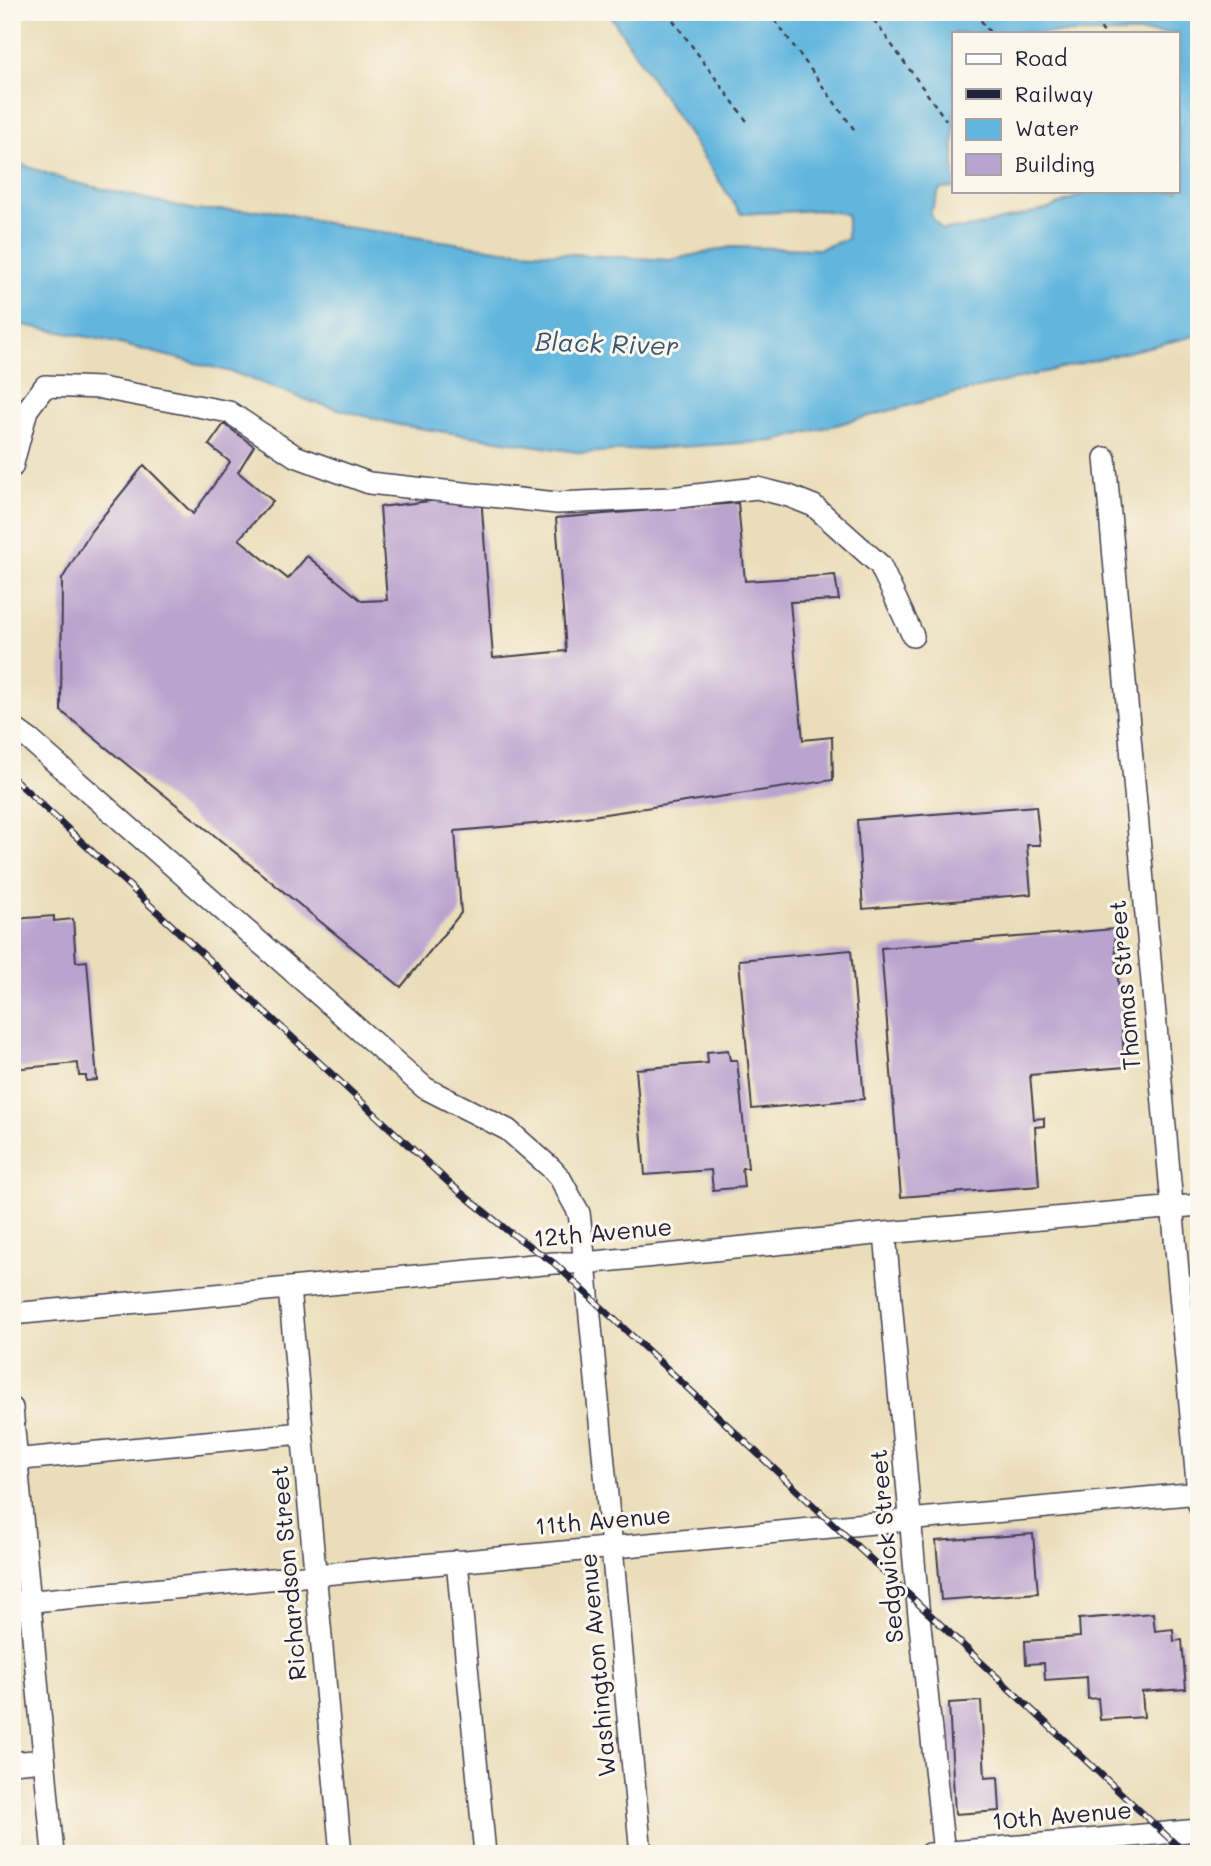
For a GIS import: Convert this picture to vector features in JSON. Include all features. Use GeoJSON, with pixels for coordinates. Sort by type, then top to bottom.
{"type":"FeatureCollection","features":[{"type":"Feature","properties":{"kind":"street"},"geometry":{"type":"LineString","coordinates":[[12,467],[27,410],[45,386],[101,388],[229,412],[295,456],[369,483],[557,503],[670,498],[757,488],[814,506],[880,565],[913,636]]}},
{"type":"Feature","properties":{"kind":"street","name":"Thomas Street"},"geometry":{"type":"LineString","coordinates":[[1105,458],[1198,1498]]}},
{"type":"Feature","properties":{"kind":"street","name":"Washington Avenue"},"geometry":{"type":"LineString","coordinates":[[12,727],[425,1088],[508,1130],[560,1178],[579,1213],[585,1263],[614,1546],[641,1854]]}},
{"type":"Feature","properties":{"kind":"street","name":"12th Avenue"},"geometry":{"type":"LineString","coordinates":[[12,1314],[1199,1205]]}},
{"type":"Feature","properties":{"kind":"street","name":"Sedgwick Street"},"geometry":{"type":"LineString","coordinates":[[885,1233],[939,1853]]}},
{"type":"Feature","properties":{"kind":"street","name":"Richardson Street"},"geometry":{"type":"LineString","coordinates":[[289,1287],[341,1854]]}},
{"type":"Feature","properties":{"kind":"street"},"geometry":{"type":"LineString","coordinates":[[12,1408],[20,1602],[44,1760],[52,1854]]}},
{"type":"Feature","properties":{"kind":"street"},"geometry":{"type":"LineString","coordinates":[[15,1459],[302,1433]]}},
{"type":"Feature","properties":{"kind":"street","name":"11th Avenue"},"geometry":{"type":"LineString","coordinates":[[20,1602],[614,1546],[1198,1498]]}},
{"type":"Feature","properties":{"kind":"street"},"geometry":{"type":"LineString","coordinates":[[457,1561],[485,1854]]}},
{"type":"Feature","properties":{"kind":"street"},"geometry":{"type":"LineString","coordinates":[[12,1762],[44,1760]]}},
{"type":"Feature","properties":{"kind":"street","name":"10th Avenue"},"geometry":{"type":"LineString","coordinates":[[939,1853],[1199,1830]]}},
{"type":"Feature","properties":{"kind":"path"},"geometry":{"type":"LineString","coordinates":[[667,12],[749,124]]}},
{"type":"Feature","properties":{"kind":"path"},"geometry":{"type":"LineString","coordinates":[[769,12],[856,132]]}},
{"type":"Feature","properties":{"kind":"path"},"geometry":{"type":"LineString","coordinates":[[868,12],[946,120]]}},
{"type":"Feature","properties":{"kind":"path"},"geometry":{"type":"LineString","coordinates":[[975,12],[989,32]]}},
{"type":"Feature","properties":{"kind":"path"},"geometry":{"type":"LineString","coordinates":[[1089,12],[1103,32]]}},
{"type":"Feature","properties":{"kind":"water","name":"Black River"},"geometry":{"type":"Polygon","coordinates":[[[608,12],[1199,12],[1199,335],[945,396],[775,441],[583,453],[399,425],[312,402],[235,373],[104,340],[12,323],[12,161],[68,181],[195,210],[271,210],[339,226],[503,250],[670,260],[731,247],[819,249],[847,239],[847,214],[819,210],[741,214],[608,12]]]}},
{"type":"Feature","properties":{"kind":"building"},"geometry":{"type":"Polygon","coordinates":[[[224,424],[254,446],[238,472],[273,501],[239,539],[288,579],[307,556],[362,601],[387,600],[380,507],[481,495],[493,658],[566,651],[556,518],[738,503],[745,581],[835,575],[839,600],[790,602],[803,740],[832,737],[833,780],[545,823],[455,831],[461,913],[401,987],[61,711],[62,579],[91,531],[144,465],[193,514],[230,462],[209,445],[224,424]]]}},
{"type":"Feature","properties":{"kind":"building"},"geometry":{"type":"Polygon","coordinates":[[[1036,806],[1040,845],[1027,845],[1031,894],[863,909],[857,820],[1036,806]]]}},
{"type":"Feature","properties":{"kind":"building"},"geometry":{"type":"Polygon","coordinates":[[[54,916],[54,921],[73,919],[76,962],[87,961],[97,1080],[86,1081],[86,1076],[79,1076],[78,1063],[12,1069],[12,919],[54,916]]]}},
{"type":"Feature","properties":{"kind":"building"},"geometry":{"type":"Polygon","coordinates":[[[1114,929],[1125,1067],[1030,1075],[1034,1119],[1044,1118],[1044,1126],[1035,1127],[1039,1186],[901,1197],[881,948],[1114,929]]]}},
{"type":"Feature","properties":{"kind":"building"},"geometry":{"type":"Polygon","coordinates":[[[851,950],[864,1099],[752,1109],[739,960],[851,950]]]}},
{"type":"Feature","properties":{"kind":"building"},"geometry":{"type":"Polygon","coordinates":[[[728,1050],[730,1060],[737,1060],[748,1168],[742,1168],[744,1187],[713,1190],[711,1170],[645,1175],[636,1069],[708,1063],[707,1052],[728,1050]]]}},
{"type":"Feature","properties":{"kind":"building"},"geometry":{"type":"Polygon","coordinates":[[[1033,1534],[1038,1593],[941,1600],[936,1541],[1033,1534]]]}},
{"type":"Feature","properties":{"kind":"building"},"geometry":{"type":"Polygon","coordinates":[[[1153,1613],[1155,1631],[1173,1629],[1174,1641],[1182,1640],[1186,1689],[1142,1692],[1144,1717],[1100,1720],[1098,1698],[1088,1699],[1087,1677],[1045,1680],[1044,1663],[1026,1664],[1025,1641],[1080,1637],[1079,1619],[1153,1613]]]}},
{"type":"Feature","properties":{"kind":"building"},"geometry":{"type":"Polygon","coordinates":[[[981,1701],[985,1778],[998,1777],[1000,1811],[955,1814],[949,1703],[981,1701]]]}},
{"type":"Feature","properties":{"kind":"railway"},"geometry":{"type":"LineString","coordinates":[[12,777],[449,1183],[508,1231],[554,1263],[1186,1854]]}}]}
